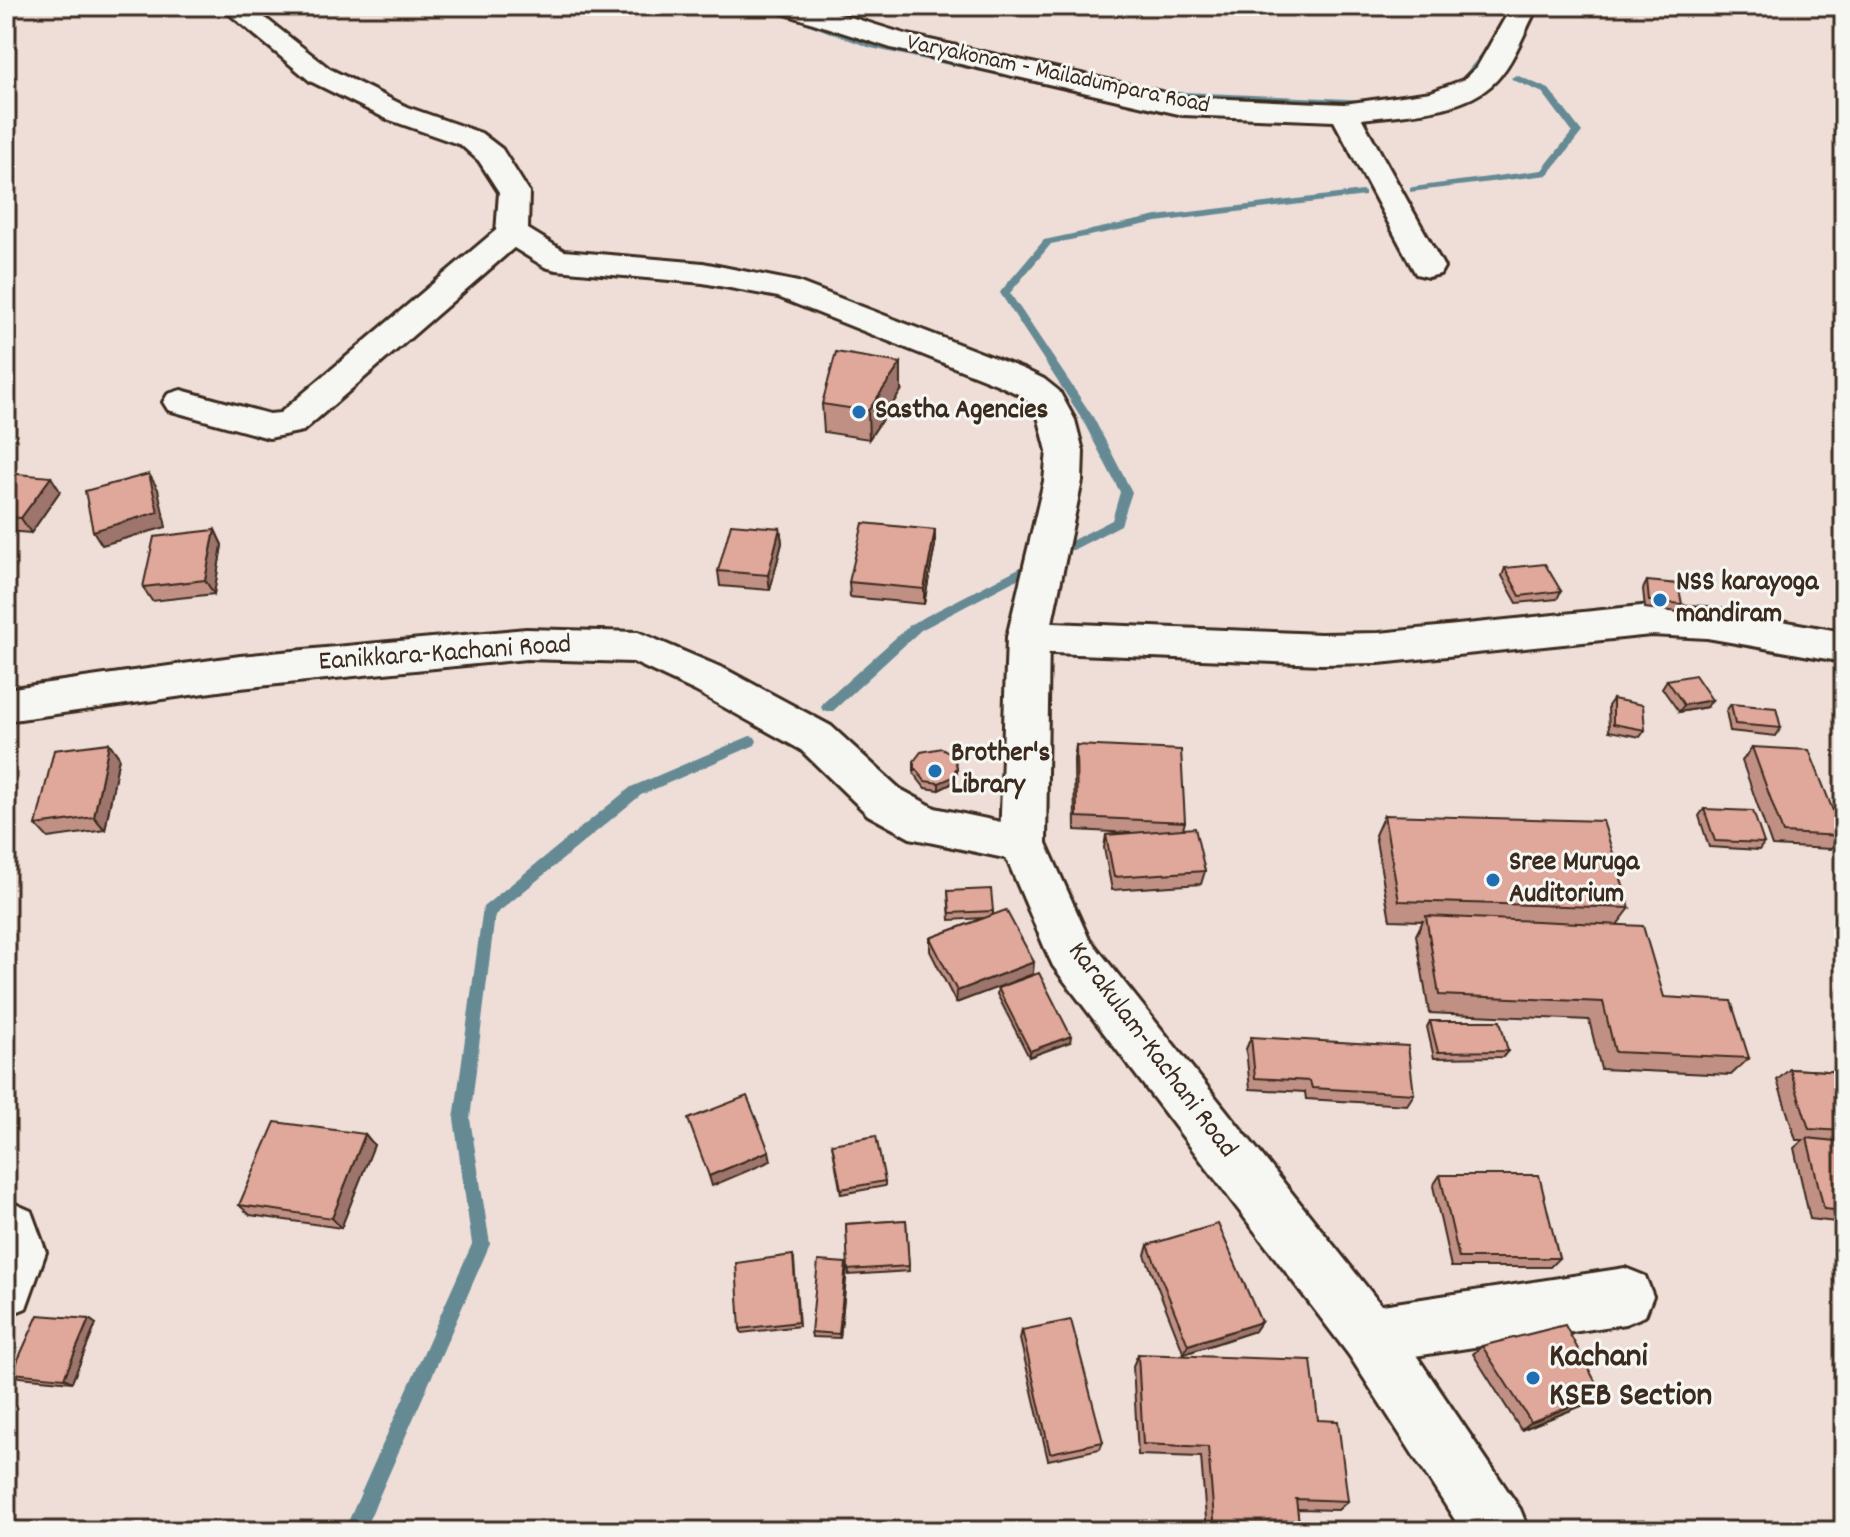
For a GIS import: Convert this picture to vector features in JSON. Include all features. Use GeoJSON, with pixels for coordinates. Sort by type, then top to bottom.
{"type":"FeatureCollection","features":[{"type":"Feature","properties":{"kind":"street"},"geometry":{"type":"LineString","coordinates":[[181,402],[269,426],[290,423],[512,233],[514,192],[491,155],[471,139],[397,113],[320,75],[233,6]]}},
{"type":"Feature","properties":{"kind":"street","name":"Varyakonam - Mailadumpara Road"},"geometry":{"type":"LineString","coordinates":[[788,6],[901,42],[1183,106],[1344,113],[1437,100],[1473,86],[1489,72],[1525,6]]}},
{"type":"Feature","properties":{"kind":"street"},"geometry":{"type":"LineString","coordinates":[[1344,113],[1428,267]]}},
{"type":"Feature","properties":{"kind":"street","name":"Karakulam-Kachani Road"},"geometry":{"type":"LineString","coordinates":[[512,233],[556,260],[703,273],[786,289],[877,322],[1032,387],[1046,399],[1057,420],[1065,451],[1063,481],[1028,637],[1023,843],[1070,951],[1369,1335],[1498,1531]]}},
{"type":"Feature","properties":{"kind":"street"},"geometry":{"type":"LineString","coordinates":[[1028,637],[1321,649],[1379,648],[1651,620],[1707,623],[1844,647]]}},
{"type":"Feature","properties":{"kind":"street","name":"Eanikkara-Kachani Road"},"geometry":{"type":"LineString","coordinates":[[6,705],[240,672],[378,657],[526,644],[638,647],[710,680],[816,738],[884,802],[926,825],[1023,843]]}},
{"type":"Feature","properties":{"kind":"street"},"geometry":{"type":"LineString","coordinates":[[6,1227],[12,1230],[19,1248],[19,1259],[6,1288]]}},
{"type":"Feature","properties":{"kind":"street"},"geometry":{"type":"LineString","coordinates":[[1369,1335],[1625,1296]]}},
{"type":"Feature","properties":{"kind":"building"},"geometry":{"type":"Polygon","coordinates":[[[836,352],[901,363],[868,411],[822,404],[836,352]]]}},
{"type":"Feature","properties":{"kind":"building"},"geometry":{"type":"Polygon","coordinates":[[[6,473],[51,477],[21,518],[6,517],[6,473]]]}},
{"type":"Feature","properties":{"kind":"building"},"geometry":{"type":"Polygon","coordinates":[[[149,474],[158,512],[93,531],[85,491],[149,474]]]}},
{"type":"Feature","properties":{"kind":"building"},"geometry":{"type":"Polygon","coordinates":[[[863,523],[935,530],[924,589],[849,582],[863,523]]]}},
{"type":"Feature","properties":{"kind":"building"},"geometry":{"type":"Polygon","coordinates":[[[731,524],[780,528],[768,575],[718,571],[731,524]]]}},
{"type":"Feature","properties":{"kind":"building"},"geometry":{"type":"Polygon","coordinates":[[[215,530],[205,580],[143,587],[154,537],[215,530]]]}},
{"type":"Feature","properties":{"kind":"building"},"geometry":{"type":"Polygon","coordinates":[[[1545,564],[1561,591],[1520,596],[1505,568],[1545,564]]]}},
{"type":"Feature","properties":{"kind":"building"},"geometry":{"type":"Polygon","coordinates":[[[1647,581],[1678,584],[1682,604],[1649,601],[1647,581]]]}},
{"type":"Feature","properties":{"kind":"building"},"geometry":{"type":"Polygon","coordinates":[[[1695,675],[1712,700],[1684,705],[1667,680],[1695,675]]]}},
{"type":"Feature","properties":{"kind":"building"},"geometry":{"type":"Polygon","coordinates":[[[1613,699],[1643,705],[1645,730],[1613,724],[1613,699]]]}},
{"type":"Feature","properties":{"kind":"building"},"geometry":{"type":"Polygon","coordinates":[[[1731,704],[1776,708],[1781,728],[1735,724],[1731,704]]]}},
{"type":"Feature","properties":{"kind":"building"},"geometry":{"type":"Polygon","coordinates":[[[109,743],[94,817],[36,825],[54,750],[109,743]]]}},
{"type":"Feature","properties":{"kind":"building"},"geometry":{"type":"Polygon","coordinates":[[[1076,745],[1181,750],[1185,822],[1077,817],[1076,745]]]}},
{"type":"Feature","properties":{"kind":"building"},"geometry":{"type":"Polygon","coordinates":[[[1752,747],[1809,750],[1843,836],[1783,833],[1752,747]]]}},
{"type":"Feature","properties":{"kind":"building","name":"Brother's Library"},"geometry":{"type":"Polygon","coordinates":[[[942,748],[953,755],[957,767],[951,778],[939,783],[925,781],[914,767],[914,761],[921,752],[942,748]]]}},
{"type":"Feature","properties":{"kind":"building"},"geometry":{"type":"Polygon","coordinates":[[[1704,809],[1753,811],[1764,843],[1715,841],[1704,809]]]}},
{"type":"Feature","properties":{"kind":"building","name":"Sree Muruga Auditorium"},"geometry":{"type":"Polygon","coordinates":[[[1384,815],[1603,821],[1630,908],[1399,901],[1384,815]]]}},
{"type":"Feature","properties":{"kind":"building"},"geometry":{"type":"Polygon","coordinates":[[[1195,828],[1205,871],[1114,877],[1106,835],[1195,828]]]}},
{"type":"Feature","properties":{"kind":"building"},"geometry":{"type":"Polygon","coordinates":[[[991,889],[993,911],[950,913],[948,891],[991,889]]]}},
{"type":"Feature","properties":{"kind":"building"},"geometry":{"type":"Polygon","coordinates":[[[1006,910],[1034,962],[957,991],[930,938],[1006,910]]]}},
{"type":"Feature","properties":{"kind":"building"},"geometry":{"type":"Polygon","coordinates":[[[1426,916],[1643,926],[1664,997],[1731,1001],[1749,1058],[1615,1052],[1603,1002],[1439,995],[1426,916]]]}},
{"type":"Feature","properties":{"kind":"building"},"geometry":{"type":"Polygon","coordinates":[[[1039,973],[1071,1036],[1030,1051],[998,988],[1039,973]]]}},
{"type":"Feature","properties":{"kind":"building"},"geometry":{"type":"Polygon","coordinates":[[[1430,1021],[1500,1021],[1508,1051],[1438,1052],[1430,1021]]]}},
{"type":"Feature","properties":{"kind":"building"},"geometry":{"type":"Polygon","coordinates":[[[1251,1037],[1408,1046],[1414,1094],[1312,1088],[1310,1081],[1255,1078],[1251,1037]]]}},
{"type":"Feature","properties":{"kind":"building"},"geometry":{"type":"Polygon","coordinates":[[[1790,1069],[1844,1072],[1844,1131],[1809,1129],[1790,1069]]]}},
{"type":"Feature","properties":{"kind":"building"},"geometry":{"type":"Polygon","coordinates":[[[747,1096],[769,1151],[709,1176],[688,1119],[747,1096]]]}},
{"type":"Feature","properties":{"kind":"building"},"geometry":{"type":"Polygon","coordinates":[[[275,1122],[365,1134],[332,1218],[239,1205],[275,1122]]]}},
{"type":"Feature","properties":{"kind":"building"},"geometry":{"type":"Polygon","coordinates":[[[876,1136],[885,1181],[841,1189],[832,1144],[876,1136]]]}},
{"type":"Feature","properties":{"kind":"building"},"geometry":{"type":"Polygon","coordinates":[[[1807,1138],[1844,1142],[1844,1211],[1824,1209],[1807,1138]]]}},
{"type":"Feature","properties":{"kind":"building"},"geometry":{"type":"Polygon","coordinates":[[[1440,1175],[1539,1175],[1559,1258],[1459,1258],[1440,1175]]]}},
{"type":"Feature","properties":{"kind":"building"},"geometry":{"type":"Polygon","coordinates":[[[906,1220],[909,1266],[848,1270],[846,1224],[906,1220]]]}},
{"type":"Feature","properties":{"kind":"building"},"geometry":{"type":"Polygon","coordinates":[[[1218,1224],[1261,1322],[1188,1345],[1148,1245],[1218,1224]]]}},
{"type":"Feature","properties":{"kind":"building"},"geometry":{"type":"Polygon","coordinates":[[[793,1255],[798,1322],[740,1329],[736,1263],[793,1255]]]}},
{"type":"Feature","properties":{"kind":"building"},"geometry":{"type":"Polygon","coordinates":[[[818,1261],[846,1263],[839,1334],[811,1332],[818,1261]]]}},
{"type":"Feature","properties":{"kind":"building"},"geometry":{"type":"Polygon","coordinates":[[[38,1315],[89,1319],[64,1378],[12,1373],[38,1315]]]}},
{"type":"Feature","properties":{"kind":"building"},"geometry":{"type":"Polygon","coordinates":[[[1071,1320],[1103,1442],[1050,1453],[1022,1330],[1071,1320]]]}},
{"type":"Feature","properties":{"kind":"building","name":"Kachani KSEB Section"},"geometry":{"type":"Polygon","coordinates":[[[1565,1325],[1602,1394],[1531,1422],[1482,1346],[1565,1325]]]}},
{"type":"Feature","properties":{"kind":"building"},"geometry":{"type":"Polygon","coordinates":[[[1138,1354],[1311,1360],[1318,1420],[1338,1421],[1348,1501],[1296,1499],[1300,1531],[1215,1531],[1208,1447],[1143,1444],[1138,1354]]]}},
{"type":"Feature","properties":{"kind":"waterway"},"geometry":{"type":"LineString","coordinates":[[762,6],[874,46],[1027,79]]}},
{"type":"Feature","properties":{"kind":"waterway"},"geometry":{"type":"LineString","coordinates":[[1823,6],[1844,11]]}},
{"type":"Feature","properties":{"kind":"waterway"},"geometry":{"type":"LineString","coordinates":[[1410,98],[1463,82],[1493,45]]}},
{"type":"Feature","properties":{"kind":"waterway"},"geometry":{"type":"LineString","coordinates":[[1413,190],[1545,173],[1577,132],[1546,91],[1516,78]]}},
{"type":"Feature","properties":{"kind":"waterway"},"geometry":{"type":"LineString","coordinates":[[1159,94],[1370,103]]}},
{"type":"Feature","properties":{"kind":"waterway"},"geometry":{"type":"LineString","coordinates":[[1069,547],[1117,522],[1126,492],[1087,417],[1005,293],[1048,242],[1157,219],[1362,194]]}},
{"type":"Feature","properties":{"kind":"waterway"},"geometry":{"type":"LineString","coordinates":[[828,707],[916,627],[1021,572]]}},
{"type":"Feature","properties":{"kind":"waterway"},"geometry":{"type":"LineString","coordinates":[[354,1531],[481,1244],[462,1119],[488,912],[636,791],[750,741]]}},
{"type":"Feature","properties":{"kind":"place","name":"Sastha Agencies"},"geometry":{"type":"Point","coordinates":[859,412]}},
{"type":"Feature","properties":{"kind":"place","name":"NSS karayoga mandiram"},"geometry":{"type":"Point","coordinates":[1660,600]}},
{"type":"Feature","properties":{"kind":"place","name":"Brother's Library"},"geometry":{"type":"Point","coordinates":[935,771]}},
{"type":"Feature","properties":{"kind":"place","name":"Sree Muruga Auditorium"},"geometry":{"type":"Point","coordinates":[1493,880]}},
{"type":"Feature","properties":{"kind":"place","name":"Kachani KSEB Section"},"geometry":{"type":"Point","coordinates":[1533,1378]}}]}
